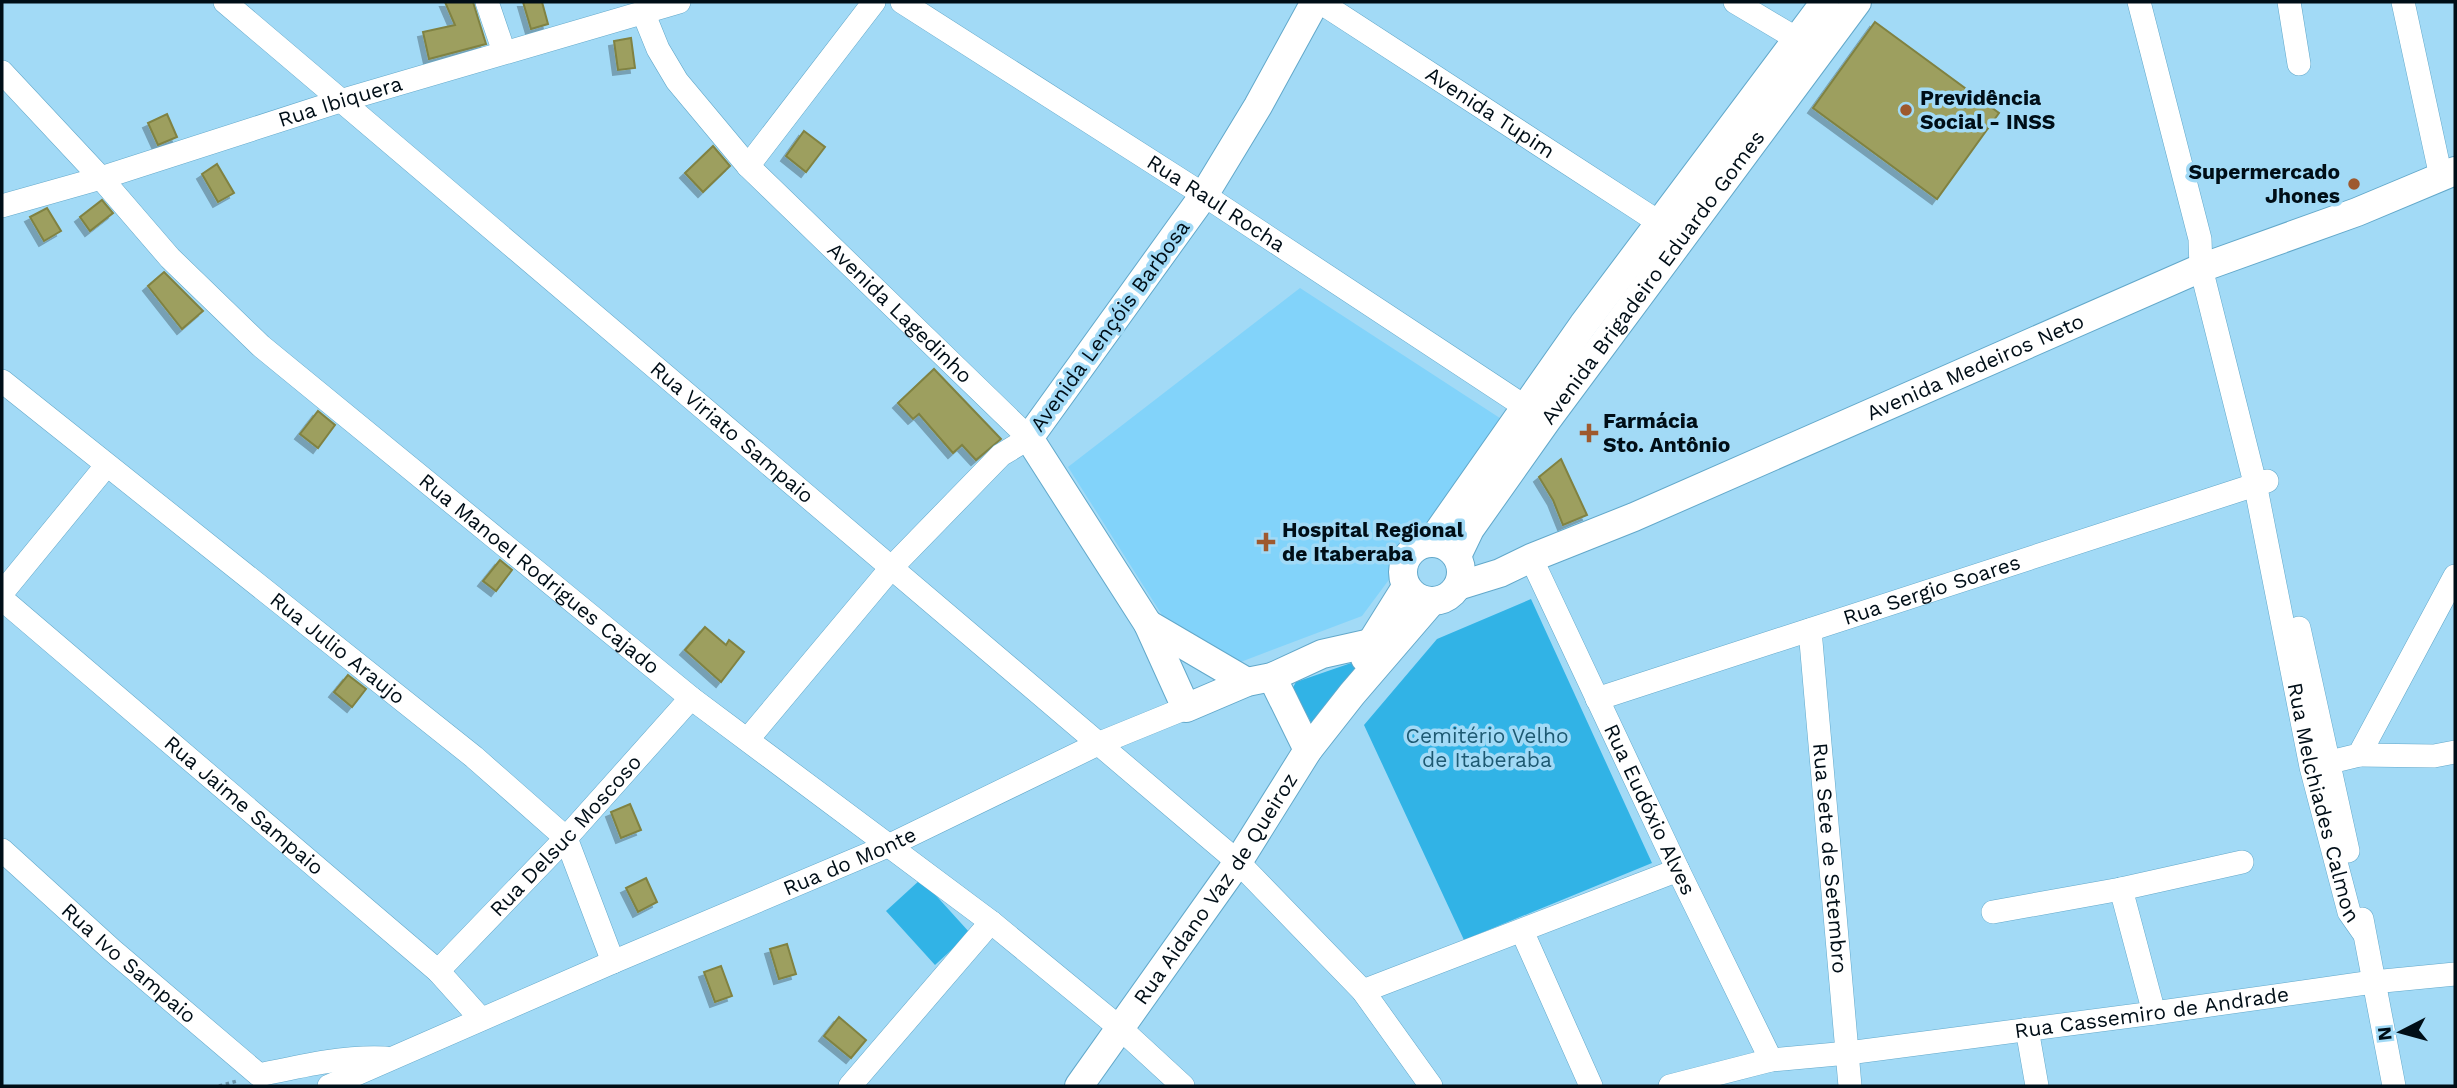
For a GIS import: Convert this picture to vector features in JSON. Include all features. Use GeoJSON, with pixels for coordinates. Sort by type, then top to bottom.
{"type":"FeatureCollection","features":[{"type":"Feature","properties":{"kind":"street","name":"Rua Viriato Sampaio"},"geometry":{"type":"LineString","coordinates":[[225,2],[1238,862],[1363,990],[1432,1086]]}},
{"type":"Feature","properties":{"kind":"street"},"geometry":{"type":"LineString","coordinates":[[487,2],[504,52]]}},
{"type":"Feature","properties":{"kind":"street","name":"Rua Ibiquera"},"geometry":{"type":"LineString","coordinates":[[2,206],[101,178],[340,101],[679,2]]}},
{"type":"Feature","properties":{"kind":"street"},"geometry":{"type":"LineString","coordinates":[[748,166],[874,2]]}},
{"type":"Feature","properties":{"kind":"street","name":"Rua Raul Rocha"},"geometry":{"type":"LineString","coordinates":[[902,2],[1204,195],[1536,414]]}},
{"type":"Feature","properties":{"kind":"street","name":"Avenida Lençóis Barbosa"},"geometry":{"type":"LineString","coordinates":[[748,739],[892,567],[1001,455],[1029,438],[1204,195],[1318,2]]}},
{"type":"Feature","properties":{"kind":"street","name":"Avenida Tupim"},"geometry":{"type":"LineString","coordinates":[[1318,2],[1660,223]]}},
{"type":"Feature","properties":{"kind":"street"},"geometry":{"type":"LineString","coordinates":[[1735,2],[1795,56]]}},
{"type":"Feature","properties":{"kind":"street","name":"Avenida Brigadeiro Eduardo Gomes"},"geometry":{"type":"LineString","coordinates":[[1536,414],[1606,342],[1795,56],[1825,2]]}},
{"type":"Feature","properties":{"kind":"street","name":"Avenida Brigadeiro Eduardo Gomes"},"geometry":{"type":"LineString","coordinates":[[1431,542],[1490,478],[1536,414],[1583,326],[1660,223],[1795,56],[1857,2]]}},
{"type":"Feature","properties":{"kind":"street","name":"Rua Melchiades Calmon"},"geometry":{"type":"LineString","coordinates":[[2139,2],[2261,482],[2319,765],[2358,894],[2373,982]]}},
{"type":"Feature","properties":{"kind":"street"},"geometry":{"type":"LineString","coordinates":[[2289,2],[2299,64]]}},
{"type":"Feature","properties":{"kind":"street"},"geometry":{"type":"LineString","coordinates":[[2403,2],[2448,174]]}},
{"type":"Feature","properties":{"kind":"street","name":"Avenida Lagedinho"},"geometry":{"type":"LineString","coordinates":[[643,12],[658,49],[677,81],[748,166],[1029,438],[1148,624],[1186,708]]}},
{"type":"Feature","properties":{"kind":"street","name":"Rua Manoel Rodrigues Cajado"},"geometry":{"type":"LineString","coordinates":[[2,72],[101,178],[170,258],[261,346],[691,698],[991,922],[1120,1028],[1183,1086]]}},
{"type":"Feature","properties":{"kind":"street","name":"Avenida Medeiros Neto"},"geometry":{"type":"LineString","coordinates":[[1458,569],[1500,573],[1634,517],[2204,257],[2357,212],[2448,174]]}},
{"type":"Feature","properties":{"kind":"street"},"geometry":{"type":"LineString","coordinates":[[1583,326],[1606,342]]}},
{"type":"Feature","properties":{"kind":"street","name":"Rua Julio Araujo"},"geometry":{"type":"LineString","coordinates":[[2,381],[474,757],[566,838],[613,962]]}},
{"type":"Feature","properties":{"kind":"street"},"geometry":{"type":"LineString","coordinates":[[2,593],[106,466]]}},
{"type":"Feature","properties":{"kind":"street","name":"Avenida Brigadeiro Eduardo Gomes"},"geometry":{"type":"LineString","coordinates":[[1458,569],[1490,478]]}},
{"type":"Feature","properties":{"kind":"street","name":"Rua Sergio Soares"},"geometry":{"type":"LineString","coordinates":[[1597,699],[2261,482]]}},
{"type":"Feature","properties":{"kind":"street"},"geometry":{"type":"LineString","coordinates":[[1431,542],[1447,546],[1458,569],[1451,594],[1432,601],[1413,595],[1402,578],[1402,567],[1412,549],[1431,542]]}},
{"type":"Feature","properties":{"kind":"street","name":"Rua Eudóxio Alves"},"geometry":{"type":"LineString","coordinates":[[1531,558],[1771,1060]]}},
{"type":"Feature","properties":{"kind":"street"},"geometry":{"type":"LineString","coordinates":[[2358,755],[2455,576]]}},
{"type":"Feature","properties":{"kind":"street","name":"Rua Aidano Vaz de Queiroz"},"geometry":{"type":"LineString","coordinates":[[1352,694],[1371,643],[1406,587]]}},
{"type":"Feature","properties":{"kind":"street","name":"Rua Jaime Sampaio"},"geometry":{"type":"LineString","coordinates":[[2,599],[438,971],[481,1020]]}},
{"type":"Feature","properties":{"kind":"street","name":"Rua Aidano Vaz de Queiroz"},"geometry":{"type":"LineString","coordinates":[[1079,1086],[1238,862],[1308,750],[1432,601]]}},
{"type":"Feature","properties":{"kind":"street","name":"Avenida Lagedinho"},"geometry":{"type":"LineString","coordinates":[[1148,624],[1260,680]]}},
{"type":"Feature","properties":{"kind":"street","name":"Rua Sete de Setembro"},"geometry":{"type":"LineString","coordinates":[[1810,630],[1850,1086]]}},
{"type":"Feature","properties":{"kind":"street","name":"Rua do Monte"},"geometry":{"type":"LineString","coordinates":[[329,1086],[890,845],[1100,743],[1322,654],[1371,643]]}},
{"type":"Feature","properties":{"kind":"street"},"geometry":{"type":"LineString","coordinates":[[1260,680],[1308,750]]}},
{"type":"Feature","properties":{"kind":"street","name":"Rua Delsuc Moscoso"},"geometry":{"type":"LineString","coordinates":[[438,971],[566,838],[691,698]]}},
{"type":"Feature","properties":{"kind":"street"},"geometry":{"type":"LineString","coordinates":[[2319,765],[2358,755],[2423,756],[2455,752]]}},
{"type":"Feature","properties":{"kind":"street","name":"Rua Ivo Sampaio"},"geometry":{"type":"LineString","coordinates":[[2,850],[112,950],[259,1075],[345,1058],[395,1058]]}},
{"type":"Feature","properties":{"kind":"street"},"geometry":{"type":"LineString","coordinates":[[1993,912],[2121,889],[2242,862]]}},
{"type":"Feature","properties":{"kind":"street"},"geometry":{"type":"LineString","coordinates":[[1363,990],[1678,870]]}},
{"type":"Feature","properties":{"kind":"street"},"geometry":{"type":"LineString","coordinates":[[2121,889],[2154,1013]]}},
{"type":"Feature","properties":{"kind":"street"},"geometry":{"type":"LineString","coordinates":[[850,1086],[991,922]]}},
{"type":"Feature","properties":{"kind":"street"},"geometry":{"type":"LineString","coordinates":[[1522,931],[1591,1086]]}},
{"type":"Feature","properties":{"kind":"street","name":"Rua Cassemiro de Andrade"},"geometry":{"type":"LineString","coordinates":[[1671,1086],[1771,1060],[1848,1053],[2373,982],[2455,974]]}},
{"type":"Feature","properties":{"kind":"street"},"geometry":{"type":"LineString","coordinates":[[2373,982],[2394,1086]]}},
{"type":"Feature","properties":{"kind":"street"},"geometry":{"type":"LineString","coordinates":[[2027,1029],[2038,1086]]}},
{"type":"Feature","properties":{"kind":"shaded area","name":"Hospital Regional de Itaberaba"},"geometry":{"type":"Polygon","coordinates":[[[1300,288],[1506,422],[1362,616],[1238,663],[1169,626],[1068,467],[1300,288]]]}},
{"type":"Feature","properties":{"kind":"green space","name":"Cemitério Velho de Itaberaba"},"geometry":{"type":"Polygon","coordinates":[[[1531,599],[1652,863],[1464,940],[1364,725],[1437,639],[1531,599]]]}},
{"type":"Feature","properties":{"kind":"green space"},"geometry":{"type":"Polygon","coordinates":[[[1354,662],[1358,667],[1316,731],[1292,689],[1296,682],[1354,662]]]}},
{"type":"Feature","properties":{"kind":"green space"},"geometry":{"type":"Polygon","coordinates":[[[921,879],[970,933],[935,965],[886,911],[921,879]]]}},
{"type":"Feature","properties":{"kind":"building"},"geometry":{"type":"Polygon","coordinates":[[[445,2],[473,2],[486,44],[429,59],[423,32],[455,25],[445,2]]]}},
{"type":"Feature","properties":{"kind":"building"},"geometry":{"type":"Polygon","coordinates":[[[523,2],[542,2],[548,24],[531,29],[523,2]]]}},
{"type":"Feature","properties":{"kind":"building","name":"Previdência Social - INSS"},"geometry":{"type":"Polygon","coordinates":[[[1875,22],[1999,113],[1937,199],[1813,108],[1875,22]]]}},
{"type":"Feature","properties":{"kind":"building"},"geometry":{"type":"Polygon","coordinates":[[[631,38],[635,68],[618,70],[614,41],[631,38]]]}},
{"type":"Feature","properties":{"kind":"building"},"geometry":{"type":"Polygon","coordinates":[[[167,114],[177,137],[158,145],[148,123],[167,114]]]}},
{"type":"Feature","properties":{"kind":"building"},"geometry":{"type":"Polygon","coordinates":[[[804,131],[825,147],[806,172],[786,156],[804,131]]]}},
{"type":"Feature","properties":{"kind":"building"},"geometry":{"type":"Polygon","coordinates":[[[713,146],[730,166],[703,192],[685,173],[713,146]]]}},
{"type":"Feature","properties":{"kind":"building"},"geometry":{"type":"Polygon","coordinates":[[[217,164],[234,193],[218,202],[202,174],[217,164]]]}},
{"type":"Feature","properties":{"kind":"building"},"geometry":{"type":"Polygon","coordinates":[[[102,200],[113,213],[90,231],[80,217],[102,200]]]}},
{"type":"Feature","properties":{"kind":"building"},"geometry":{"type":"Polygon","coordinates":[[[47,208],[61,231],[44,241],[30,217],[47,208]]]}},
{"type":"Feature","properties":{"kind":"building"},"geometry":{"type":"Polygon","coordinates":[[[164,272],[203,311],[182,329],[148,286],[164,272]]]}},
{"type":"Feature","properties":{"kind":"building"},"geometry":{"type":"Polygon","coordinates":[[[934,369],[1001,439],[976,460],[962,445],[953,453],[919,414],[913,419],[898,403],[934,369]]]}},
{"type":"Feature","properties":{"kind":"building"},"geometry":{"type":"Polygon","coordinates":[[[318,411],[335,425],[318,448],[300,434],[318,411]]]}},
{"type":"Feature","properties":{"kind":"building"},"geometry":{"type":"Polygon","coordinates":[[[1561,459],[1587,515],[1563,525],[1553,500],[1539,477],[1561,459]]]}},
{"type":"Feature","properties":{"kind":"building"},"geometry":{"type":"Polygon","coordinates":[[[500,560],[512,570],[496,591],[483,581],[500,560]]]}},
{"type":"Feature","properties":{"kind":"building"},"geometry":{"type":"Polygon","coordinates":[[[705,627],[726,645],[729,640],[744,652],[721,682],[685,650],[705,627]]]}},
{"type":"Feature","properties":{"kind":"building"},"geometry":{"type":"Polygon","coordinates":[[[348,675],[366,689],[352,707],[334,692],[348,675]]]}},
{"type":"Feature","properties":{"kind":"building"},"geometry":{"type":"Polygon","coordinates":[[[630,804],[641,830],[621,838],[611,812],[630,804]]]}},
{"type":"Feature","properties":{"kind":"building"},"geometry":{"type":"Polygon","coordinates":[[[646,878],[657,902],[638,912],[626,888],[646,878]]]}},
{"type":"Feature","properties":{"kind":"building"},"geometry":{"type":"Polygon","coordinates":[[[787,944],[796,974],[779,979],[770,949],[787,944]]]}},
{"type":"Feature","properties":{"kind":"building"},"geometry":{"type":"Polygon","coordinates":[[[721,966],[732,996],[715,1002],[704,972],[721,966]]]}},
{"type":"Feature","properties":{"kind":"building"},"geometry":{"type":"Polygon","coordinates":[[[839,1017],[866,1040],[851,1058],[824,1036],[839,1017]]]}},
{"type":"Feature","properties":{"kind":"place","name":"Previdência Social - INSS"},"geometry":{"type":"Point","coordinates":[1906,110]}},
{"type":"Feature","properties":{"kind":"place","name":"Supermercado Jhones"},"geometry":{"type":"Point","coordinates":[2354,184]}},
{"type":"Feature","properties":{"kind":"place","name":"Farmácia Sto. Antônio"},"geometry":{"type":"Point","coordinates":[1589,433]}},
{"type":"Feature","properties":{"kind":"place","name":"Hospital Regional de Itaberaba"},"geometry":{"type":"Point","coordinates":[1266,542]}}]}
